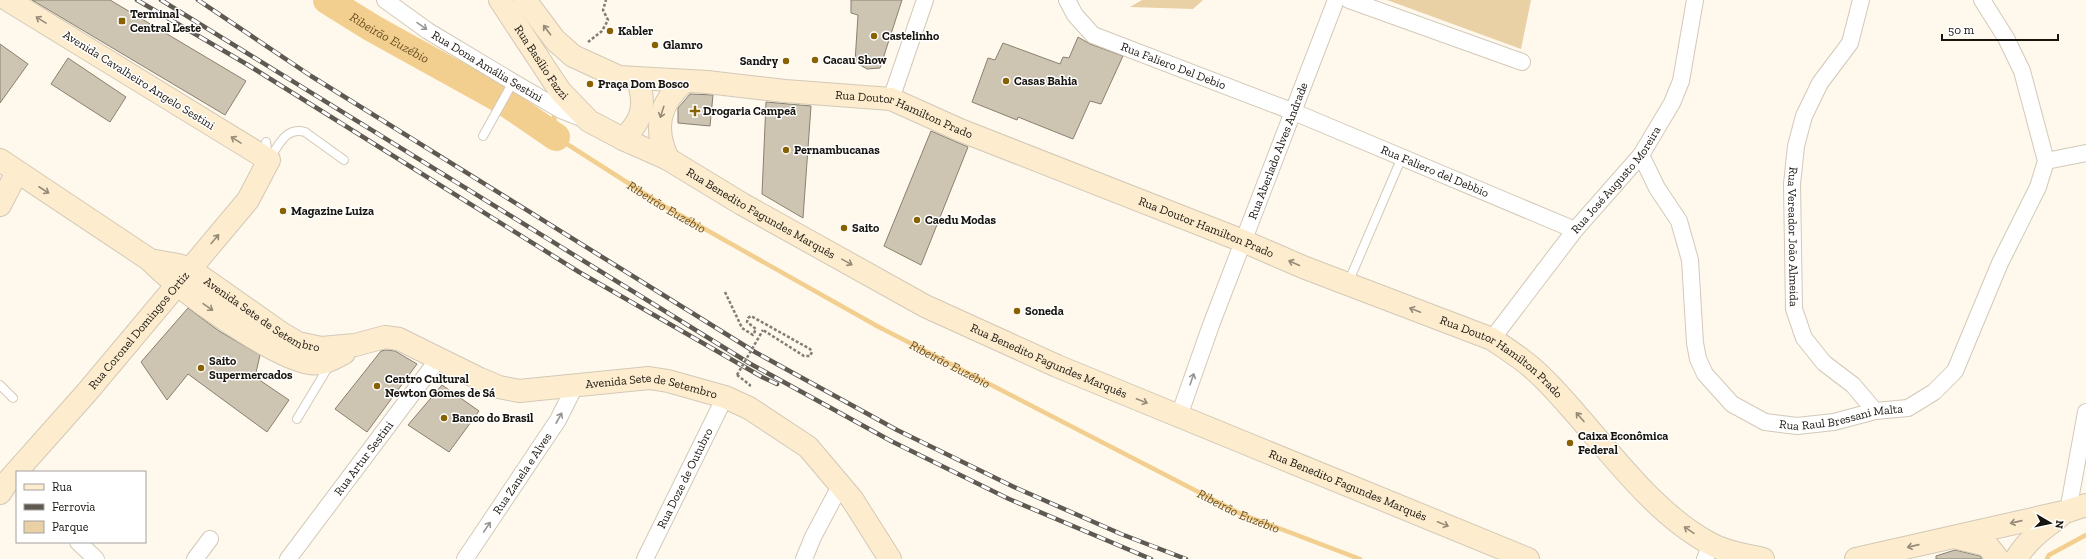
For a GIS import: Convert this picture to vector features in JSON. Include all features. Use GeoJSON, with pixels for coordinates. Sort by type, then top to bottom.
{"type":"FeatureCollection","features":[{"type":"Feature","properties":{"kind":"main road","name":"Avenida Cavalheiro Angelo Sestini"},"geometry":{"type":"LineString","coordinates":[[8,0],[267,151]]}},
{"type":"Feature","properties":{"kind":"main road","name":"Rua Basílio Fazzi"},"geometry":{"type":"LineString","coordinates":[[500,0],[560,91],[589,121]]}},
{"type":"Feature","properties":{"kind":"main road","name":"Rua Basílio Fazzi"},"geometry":{"type":"LineString","coordinates":[[525,0],[555,40],[573,56]]}},
{"type":"Feature","properties":{"kind":"main road","name":"Rua Doutor Hamilton Prado"},"geometry":{"type":"LineString","coordinates":[[573,56],[619,77],[685,81],[891,99],[967,133],[1243,241],[1303,267],[1492,339],[1519,357],[1544,378],[1669,517],[1708,552],[1729,552],[1763,559]]}},
{"type":"Feature","properties":{"kind":"main road"},"geometry":{"type":"LineString","coordinates":[[622,139],[636,125],[641,115],[643,103],[638,79]]}},
{"type":"Feature","properties":{"kind":"main road"},"geometry":{"type":"LineString","coordinates":[[668,159],[661,142],[660,119],[663,108],[672,94],[685,81]]}},
{"type":"Feature","properties":{"kind":"main road","name":"Rua Benedito Fagundes Marquês"},"geometry":{"type":"LineString","coordinates":[[589,121],[622,139],[668,159],[742,204],[926,306],[1057,366],[1528,559]]}},
{"type":"Feature","properties":{"kind":"main road","name":"Rua Coronel Domingos Ortiz"},"geometry":{"type":"LineString","coordinates":[[17,471],[88,391],[248,200],[267,151]]}},
{"type":"Feature","properties":{"kind":"main road"},"geometry":{"type":"LineString","coordinates":[[0,205],[8,166]]}},
{"type":"Feature","properties":{"kind":"main road","name":"Avenida Sete de Setembro"},"geometry":{"type":"LineString","coordinates":[[8,166],[150,260],[183,276],[225,318],[283,354],[310,363],[320,363],[341,350],[385,337],[399,339],[499,387],[519,390],[649,378],[668,380],[725,397],[749,408],[808,447],[852,500],[890,559]]}},
{"type":"Feature","properties":{"kind":"main road","name":"Rua Coronel Domingos Ortiz"},"geometry":{"type":"LineString","coordinates":[[6,484],[16,473]]}},
{"type":"Feature","properties":{"kind":"main road"},"geometry":{"type":"LineString","coordinates":[[1856,559],[2077,508]]}},
{"type":"Feature","properties":{"kind":"main road"},"geometry":{"type":"LineString","coordinates":[[2016,559],[2036,534],[2077,508]]}},
{"type":"Feature","properties":{"kind":"main road"},"geometry":{"type":"LineString","coordinates":[[1951,537],[1986,545],[1998,559]]}},
{"type":"Feature","properties":{"kind":"street"},"geometry":{"type":"LineString","coordinates":[[891,99],[925,0]]}},
{"type":"Feature","properties":{"kind":"street","name":"Rua Faliero Del Debio"},"geometry":{"type":"LineString","coordinates":[[1068,0],[1075,15],[1093,35],[1294,112]]}},
{"type":"Feature","properties":{"kind":"street","name":"Rua Aberlado Alves Andrade"},"geometry":{"type":"LineString","coordinates":[[1179,416],[1243,241],[1336,0]]}},
{"type":"Feature","properties":{"kind":"street"},"geometry":{"type":"LineString","coordinates":[[1349,0],[1522,62]]}},
{"type":"Feature","properties":{"kind":"street","name":"Rua José Augusto Moreira"},"geometry":{"type":"LineString","coordinates":[[1492,339],[1575,230],[1641,155],[1672,103],[1681,81],[1694,0]]}},
{"type":"Feature","properties":{"kind":"street","name":"Rua Vereador João Almeida"},"geometry":{"type":"LineString","coordinates":[[1861,0],[1850,44],[1820,83],[1804,116],[1796,146],[1792,184],[1794,309],[1804,338],[1824,362],[1853,385],[1875,411]]}},
{"type":"Feature","properties":{"kind":"street"},"geometry":{"type":"LineString","coordinates":[[1982,0],[2006,38],[2022,72],[2046,161],[2086,153]]}},
{"type":"Feature","properties":{"kind":"street","name":"Rua Dona Amália Sestini"},"geometry":{"type":"LineString","coordinates":[[389,1],[428,31],[513,82],[561,110],[589,121]]}},
{"type":"Feature","properties":{"kind":"street","name":"Rua Faliero del Debbio"},"geometry":{"type":"LineString","coordinates":[[1294,112],[1575,230]]}},
{"type":"Feature","properties":{"kind":"street","name":"Rua Raul Bressani Malta"},"geometry":{"type":"LineString","coordinates":[[1641,155],[1657,188],[1679,221],[1690,260],[1695,343],[1698,360],[1705,374],[1732,404],[1765,422],[1797,426],[1834,422],[1875,411],[1908,408],[1934,392],[1955,371],[2000,263],[2038,187],[2046,161]]}},
{"type":"Feature","properties":{"kind":"street","name":"Rua Artur Sestini"},"geometry":{"type":"LineString","coordinates":[[288,559],[439,358]]}},
{"type":"Feature","properties":{"kind":"street","name":"Rua Zanela e Alves"},"geometry":{"type":"LineString","coordinates":[[465,559],[558,420],[575,386]]}},
{"type":"Feature","properties":{"kind":"street","name":"Rua Doze de Outubro"},"geometry":{"type":"LineString","coordinates":[[645,559],[725,397]]}},
{"type":"Feature","properties":{"kind":"street"},"geometry":{"type":"LineString","coordinates":[[2077,508],[2086,412]]}},
{"type":"Feature","properties":{"kind":"street"},"geometry":{"type":"LineString","coordinates":[[804,559],[813,537],[840,486]]}},
{"type":"Feature","properties":{"kind":"street"},"geometry":{"type":"LineString","coordinates":[[195,559],[210,539]]}},
{"type":"Feature","properties":{"kind":"street"},"geometry":{"type":"LineString","coordinates":[[79,543],[96,559]]}},
{"type":"Feature","properties":{"kind":"lane"},"geometry":{"type":"LineString","coordinates":[[483,136],[506,98],[513,82]]}},
{"type":"Feature","properties":{"kind":"lane"},"geometry":{"type":"LineString","coordinates":[[267,151],[292,131],[297,129],[305,132],[344,160]]}},
{"type":"Feature","properties":{"kind":"lane"},"geometry":{"type":"LineString","coordinates":[[1348,284],[1402,157]]}},
{"type":"Feature","properties":{"kind":"lane"},"geometry":{"type":"LineString","coordinates":[[297,419],[341,350]]}},
{"type":"Feature","properties":{"kind":"lane"},"geometry":{"type":"LineString","coordinates":[[0,385],[13,398]]}},
{"type":"Feature","properties":{"kind":"path"},"geometry":{"type":"LineString","coordinates":[[589,41],[602,31],[608,20],[603,10],[606,0]]}},
{"type":"Feature","properties":{"kind":"path"},"geometry":{"type":"LineString","coordinates":[[725,292],[742,328],[753,335],[756,329],[747,322],[748,318],[751,316],[810,349],[812,352],[810,356],[804,356],[763,330],[736,375]]}},
{"type":"Feature","properties":{"kind":"green space"},"geometry":{"type":"Polygon","coordinates":[[[1142,0],[1203,0],[1193,9],[1130,7],[1142,0]]]}},
{"type":"Feature","properties":{"kind":"green space"},"geometry":{"type":"Polygon","coordinates":[[[1387,0],[1531,0],[1521,49],[1387,0]]]}},
{"type":"Feature","properties":{"kind":"building"},"geometry":{"type":"Polygon","coordinates":[[[32,0],[110,0],[246,81],[225,115],[32,0]]]}},
{"type":"Feature","properties":{"kind":"building","name":"Castelinho"},"geometry":{"type":"Polygon","coordinates":[[[851,0],[902,0],[880,68],[867,69],[855,62],[858,15],[851,13],[851,0]]]}},
{"type":"Feature","properties":{"kind":"building"},"geometry":{"type":"Polygon","coordinates":[[[1078,37],[1090,44],[1123,56],[1101,104],[1090,101],[1073,139],[1018,117],[1017,120],[972,102],[988,58],[995,60],[1003,43],[1060,64],[1063,57],[1069,58],[1078,37]]]}},
{"type":"Feature","properties":{"kind":"building"},"geometry":{"type":"Polygon","coordinates":[[[0,44],[28,64],[0,103],[0,44]]]}},
{"type":"Feature","properties":{"kind":"building"},"geometry":{"type":"Polygon","coordinates":[[[68,58],[126,97],[110,122],[51,84],[68,58]]]}},
{"type":"Feature","properties":{"kind":"building","name":"Drogaria Campeã"},"geometry":{"type":"Polygon","coordinates":[[[690,94],[713,95],[710,126],[678,123],[678,108],[690,94]]]}},
{"type":"Feature","properties":{"kind":"building","name":"Pernambucanas"},"geometry":{"type":"Polygon","coordinates":[[[766,102],[811,106],[803,218],[762,194],[766,102]]]}},
{"type":"Feature","properties":{"kind":"building","name":"Caedu Modas"},"geometry":{"type":"Polygon","coordinates":[[[931,131],[968,147],[921,265],[884,246],[931,131]]]}},
{"type":"Feature","properties":{"kind":"building","name":"Saito Supermercados"},"geometry":{"type":"Polygon","coordinates":[[[188,308],[219,331],[260,355],[255,377],[289,400],[267,432],[188,374],[167,400],[141,362],[188,308]]]}},
{"type":"Feature","properties":{"kind":"building","name":"Centro Cultural Newton Gomes de Sá"},"geometry":{"type":"Polygon","coordinates":[[[381,351],[395,351],[417,364],[367,432],[335,409],[381,351]]]}},
{"type":"Feature","properties":{"kind":"building","name":"Banco do Brasil"},"geometry":{"type":"Polygon","coordinates":[[[442,385],[479,411],[449,452],[408,425],[442,385]]]}},
{"type":"Feature","properties":{"kind":"building"},"geometry":{"type":"Polygon","coordinates":[[[1955,550],[1980,556],[1982,559],[1936,559],[1936,556],[1955,550]]]}},
{"type":"Feature","properties":{"kind":"waterway","name":"Ribeirão Euzébio"},"geometry":{"type":"LineString","coordinates":[[327,0],[372,28],[502,100],[556,137]]}},
{"type":"Feature","properties":{"kind":"waterway","name":"Ribeirão Euzébio"},"geometry":{"type":"LineString","coordinates":[[554,115],[556,137],[664,206],[877,326],[1241,514],[1360,559]]}},
{"type":"Feature","properties":{"kind":"waterway"},"geometry":{"type":"LineString","coordinates":[[2047,559],[2049,555],[2086,535]]}},
{"type":"Feature","properties":{"kind":"railway"},"geometry":{"type":"LineString","coordinates":[[137,0],[248,65],[579,272],[762,377],[777,384]]}},
{"type":"Feature","properties":{"kind":"railway"},"geometry":{"type":"LineString","coordinates":[[161,0],[749,363],[891,441],[1009,499],[1151,559]]}},
{"type":"Feature","properties":{"kind":"railway"},"geometry":{"type":"LineString","coordinates":[[198,0],[311,76],[755,352],[897,430],[1014,487],[1121,534],[1186,559]]}},
{"type":"Feature","properties":{"kind":"place","name":"Terminal Central Leste"},"geometry":{"type":"Point","coordinates":[122,21]}},
{"type":"Feature","properties":{"kind":"place","name":"Kabler"},"geometry":{"type":"Point","coordinates":[610,31]}},
{"type":"Feature","properties":{"kind":"place","name":"Castelinho"},"geometry":{"type":"Point","coordinates":[874,36]}},
{"type":"Feature","properties":{"kind":"place","name":"Glamro"},"geometry":{"type":"Point","coordinates":[655,45]}},
{"type":"Feature","properties":{"kind":"place","name":"Cacau Show"},"geometry":{"type":"Point","coordinates":[815,60]}},
{"type":"Feature","properties":{"kind":"place","name":"Sandry"},"geometry":{"type":"Point","coordinates":[786,61]}},
{"type":"Feature","properties":{"kind":"place","name":"Casas Bahia"},"geometry":{"type":"Point","coordinates":[1006,81]}},
{"type":"Feature","properties":{"kind":"place","name":"Praça Dom Bosco"},"geometry":{"type":"Point","coordinates":[590,84]}},
{"type":"Feature","properties":{"kind":"place","name":"Drogaria Campeã"},"geometry":{"type":"Point","coordinates":[695,111]}},
{"type":"Feature","properties":{"kind":"place","name":"Pernambucanas"},"geometry":{"type":"Point","coordinates":[786,150]}},
{"type":"Feature","properties":{"kind":"place","name":"Magazine Luiza"},"geometry":{"type":"Point","coordinates":[283,211]}},
{"type":"Feature","properties":{"kind":"place","name":"Caedu Modas"},"geometry":{"type":"Point","coordinates":[917,220]}},
{"type":"Feature","properties":{"kind":"place","name":"Saito"},"geometry":{"type":"Point","coordinates":[844,228]}},
{"type":"Feature","properties":{"kind":"place","name":"Soneda"},"geometry":{"type":"Point","coordinates":[1017,311]}},
{"type":"Feature","properties":{"kind":"place","name":"Saito Supermercados"},"geometry":{"type":"Point","coordinates":[201,368]}},
{"type":"Feature","properties":{"kind":"place","name":"Centro Cultural Newton Gomes de Sá"},"geometry":{"type":"Point","coordinates":[377,386]}},
{"type":"Feature","properties":{"kind":"place","name":"Banco do Brasil"},"geometry":{"type":"Point","coordinates":[444,418]}},
{"type":"Feature","properties":{"kind":"place","name":"Caixa Econômica Federal"},"geometry":{"type":"Point","coordinates":[1570,443]}}]}
